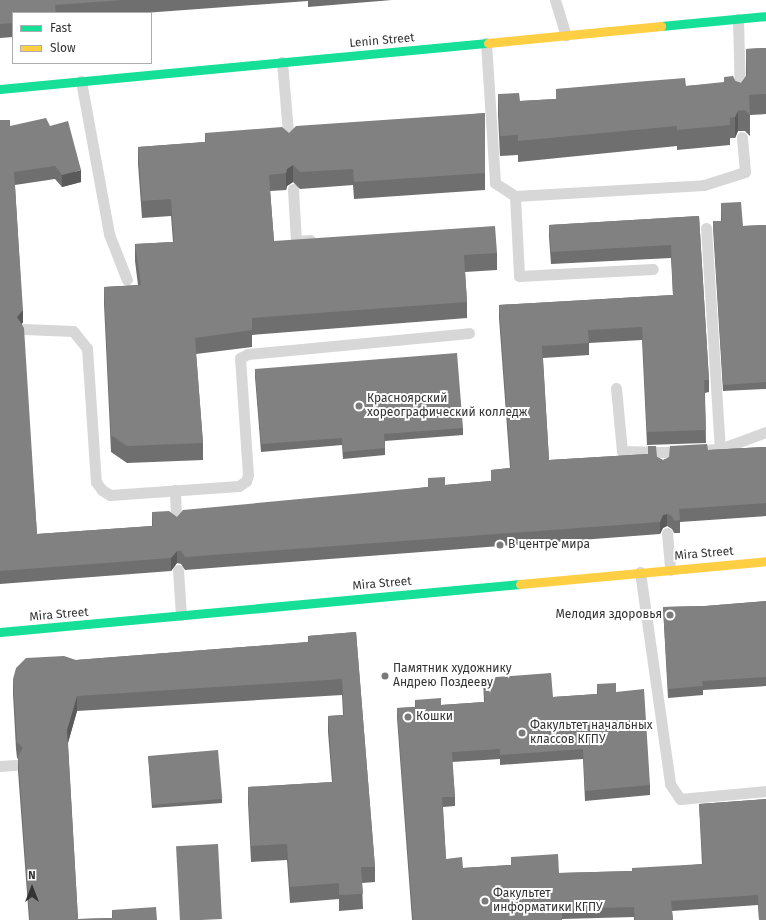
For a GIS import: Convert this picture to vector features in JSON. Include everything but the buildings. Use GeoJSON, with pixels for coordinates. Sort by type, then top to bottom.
{"type":"FeatureCollection","features":[{"type":"Feature","properties":{"kind":"main road","name":"Lenin Street"},"geometry":{"type":"LineString","coordinates":[[0,89],[766,16]]}},
{"type":"Feature","properties":{"kind":"main road","name":"Mira Street"},"geometry":{"type":"LineString","coordinates":[[0,632],[766,561]]}},
{"type":"Feature","properties":{"kind":"lane"},"geometry":{"type":"LineString","coordinates":[[555,0],[566,35]]}},
{"type":"Feature","properties":{"kind":"lane"},"geometry":{"type":"LineString","coordinates":[[738,19],[740,96]]}},
{"type":"Feature","properties":{"kind":"lane"},"geometry":{"type":"LineString","coordinates":[[486,43],[495,183],[515,196],[704,185],[745,172],[742,137]]}},
{"type":"Feature","properties":{"kind":"lane"},"geometry":{"type":"LineString","coordinates":[[282,62],[289,144]]}},
{"type":"Feature","properties":{"kind":"lane"},"geometry":{"type":"LineString","coordinates":[[82,81],[109,234],[127,280]]}},
{"type":"Feature","properties":{"kind":"lane"},"geometry":{"type":"LineString","coordinates":[[293,190],[296,241],[319,240]]}},
{"type":"Feature","properties":{"kind":"lane"},"geometry":{"type":"LineString","coordinates":[[515,196],[519,276],[653,269]]}},
{"type":"Feature","properties":{"kind":"lane"},"geometry":{"type":"LineString","coordinates":[[706,228],[720,449]]}},
{"type":"Feature","properties":{"kind":"lane"},"geometry":{"type":"LineString","coordinates":[[24,329],[73,331],[87,348],[96,482],[102,490],[110,495],[239,486],[246,481],[248,475],[240,358],[248,354],[469,333]]}},
{"type":"Feature","properties":{"kind":"lane"},"geometry":{"type":"LineString","coordinates":[[616,388],[622,451],[662,452],[720,449],[766,432]]}},
{"type":"Feature","properties":{"kind":"lane"},"geometry":{"type":"LineString","coordinates":[[662,452],[663,466]]}},
{"type":"Feature","properties":{"kind":"lane"},"geometry":{"type":"LineString","coordinates":[[175,490],[176,523]]}},
{"type":"Feature","properties":{"kind":"lane"},"geometry":{"type":"LineString","coordinates":[[667,533],[670,570]]}},
{"type":"Feature","properties":{"kind":"lane"},"geometry":{"type":"LineString","coordinates":[[178,570],[181,615]]}},
{"type":"Feature","properties":{"kind":"lane"},"geometry":{"type":"LineString","coordinates":[[640,572],[670,784],[680,799],[766,791]]}},
{"type":"Feature","properties":{"kind":"lane"},"geometry":{"type":"LineString","coordinates":[[0,766],[16,765]]}},
{"type":"Feature","properties":{"kind":"traffic: fast"},"geometry":{"type":"LineString","coordinates":[[661,26],[766,16]]}},
{"type":"Feature","properties":{"kind":"traffic: fast"},"geometry":{"type":"LineString","coordinates":[[0,89],[488,43]]}},
{"type":"Feature","properties":{"kind":"traffic: fast"},"geometry":{"type":"LineString","coordinates":[[0,632],[520,584]]}},
{"type":"Feature","properties":{"kind":"traffic: slow"},"geometry":{"type":"LineString","coordinates":[[488,43],[661,26]]}},
{"type":"Feature","properties":{"kind":"traffic: slow"},"geometry":{"type":"LineString","coordinates":[[520,584],[766,561]]}},
{"type":"Feature","properties":{"kind":"place","name":"Красноярский хореографический колледж"},"geometry":{"type":"Point","coordinates":[359,406]}},
{"type":"Feature","properties":{"kind":"place","name":"В центре мира"},"geometry":{"type":"Point","coordinates":[500,545]}},
{"type":"Feature","properties":{"kind":"place","name":"Мелодия здоровья"},"geometry":{"type":"Point","coordinates":[670,615]}},
{"type":"Feature","properties":{"kind":"place","name":"Памятник художнику Андрею Поздееву"},"geometry":{"type":"Point","coordinates":[385,676]}},
{"type":"Feature","properties":{"kind":"place","name":"Кошки"},"geometry":{"type":"Point","coordinates":[408,717]}},
{"type":"Feature","properties":{"kind":"place","name":"Факультет начальных классов КГПУ"},"geometry":{"type":"Point","coordinates":[522,733]}},
{"type":"Feature","properties":{"kind":"place","name":"Факультет информатики КГПУ"},"geometry":{"type":"Point","coordinates":[485,901]}}]}
